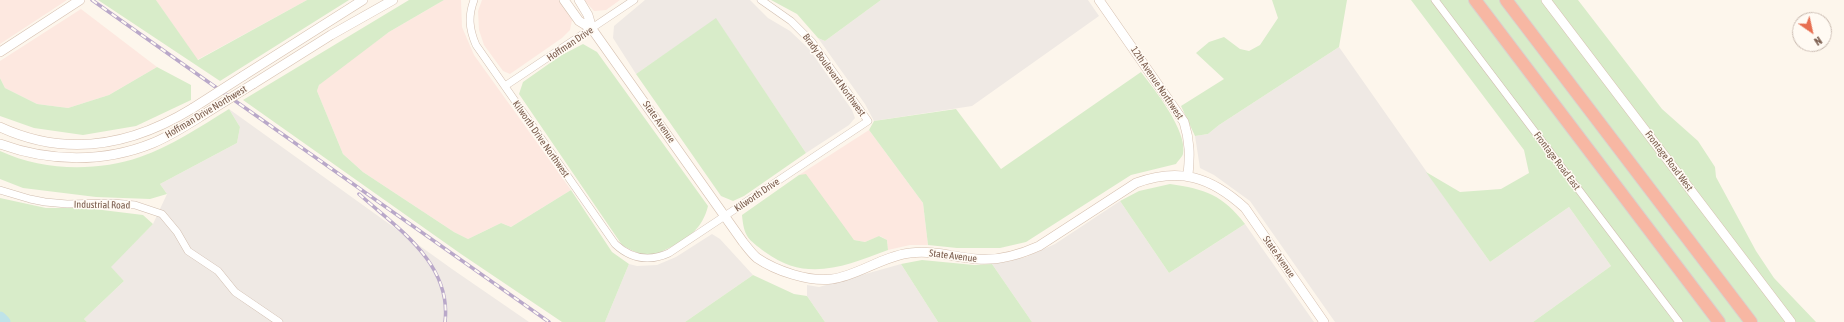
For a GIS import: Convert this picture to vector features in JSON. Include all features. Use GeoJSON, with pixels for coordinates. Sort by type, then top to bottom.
{"type":"FeatureCollection","features":[{"type":"Feature","properties":{"kind":"highway"},"geometry":{"type":"LineString","coordinates":[[1475,0],[1719,322]]}},
{"type":"Feature","properties":{"kind":"highway"},"geometry":{"type":"LineString","coordinates":[[1506,0],[1751,322]]}},
{"type":"Feature","properties":{"kind":"street"},"geometry":{"type":"LineString","coordinates":[[0,52],[80,0]]}},
{"type":"Feature","properties":{"kind":"street","name":"Hoffman Drive Northwest"},"geometry":{"type":"LineString","coordinates":[[0,127],[36,140],[53,143],[88,144],[105,143],[125,139],[153,130],[194,108],[363,0]]}},
{"type":"Feature","properties":{"kind":"street","name":"Hoffman Drive Northwest"},"geometry":{"type":"LineString","coordinates":[[0,144],[48,157],[69,158],[106,156],[138,149],[154,143],[204,115],[331,35],[394,0]]}},
{"type":"Feature","properties":{"kind":"street","name":"Kilworth Drive Northwest"},"geometry":{"type":"LineString","coordinates":[[474,0],[470,17],[473,38],[476,44],[615,244],[629,255],[643,258]]}},
{"type":"Feature","properties":{"kind":"street"},"geometry":{"type":"LineString","coordinates":[[564,0],[579,20],[592,28]]}},
{"type":"Feature","properties":{"kind":"street"},"geometry":{"type":"LineString","coordinates":[[579,0],[588,15],[592,28]]}},
{"type":"Feature","properties":{"kind":"street","name":"Hoffman Drive"},"geometry":{"type":"LineString","coordinates":[[505,86],[634,0]]}},
{"type":"Feature","properties":{"kind":"street","name":"Brady Boulevard Northwest"},"geometry":{"type":"LineString","coordinates":[[761,0],[797,26],[812,42],[868,121]]}},
{"type":"Feature","properties":{"kind":"street","name":"12th Avenue Northwest"},"geometry":{"type":"LineString","coordinates":[[1099,0],[1184,122],[1189,138],[1190,157],[1188,175]]}},
{"type":"Feature","properties":{"kind":"street","name":"Frontage Road East"},"geometry":{"type":"LineString","coordinates":[[1435,0],[1678,322]]}},
{"type":"Feature","properties":{"kind":"street","name":"Frontage Road West"},"geometry":{"type":"LineString","coordinates":[[1546,0],[1791,322]]}},
{"type":"Feature","properties":{"kind":"street","name":"State Avenue"},"geometry":{"type":"LineString","coordinates":[[592,28],[743,242],[757,257],[790,273],[812,278],[833,279],[893,256],[910,252],[933,252],[977,259],[1004,258],[1023,254],[1039,246],[1136,183],[1152,177],[1188,175],[1230,194],[1244,208],[1324,322]]}},
{"type":"Feature","properties":{"kind":"street","name":"Kilworth Drive"},"geometry":{"type":"LineString","coordinates":[[643,258],[654,259],[669,253],[868,121]]}},
{"type":"Feature","properties":{"kind":"street","name":"Industrial Road"},"geometry":{"type":"LineString","coordinates":[[0,190],[45,202],[135,206],[162,214],[177,232],[188,251],[218,271],[235,292],[280,322]]}},
{"type":"Feature","properties":{"kind":"shaded area"},"geometry":{"type":"Polygon","coordinates":[[[0,0],[67,0],[0,44],[0,0]]]}},
{"type":"Feature","properties":{"kind":"shaded area"},"geometry":{"type":"Polygon","coordinates":[[[156,0],[307,0],[197,60],[156,0]]]}},
{"type":"Feature","properties":{"kind":"shaded area"},"geometry":{"type":"Polygon","coordinates":[[[444,0],[461,0],[462,27],[474,55],[571,190],[511,227],[501,223],[468,239],[454,232],[363,172],[343,154],[317,91],[319,85],[332,73],[389,32],[444,0]]]}},
{"type":"Feature","properties":{"kind":"shaded area"},"geometry":{"type":"Polygon","coordinates":[[[482,0],[559,0],[572,20],[570,30],[562,38],[510,74],[503,71],[484,45],[479,30],[478,11],[482,0]]]}},
{"type":"Feature","properties":{"kind":"shaded area"},"geometry":{"type":"Polygon","coordinates":[[[584,0],[620,0],[606,10],[594,11],[584,0]]]}},
{"type":"Feature","properties":{"kind":"shaded area"},"geometry":{"type":"Polygon","coordinates":[[[645,0],[750,0],[768,18],[790,31],[809,49],[852,110],[855,118],[849,125],[806,153],[716,19],[636,74],[613,38],[614,26],[645,0]]]}},
{"type":"Feature","properties":{"kind":"shaded area"},"geometry":{"type":"Polygon","coordinates":[[[881,0],[1088,0],[1099,16],[972,106],[874,121],[865,104],[818,38],[825,41],[881,0]]]}},
{"type":"Feature","properties":{"kind":"shaded area"},"geometry":{"type":"Polygon","coordinates":[[[81,9],[157,67],[109,95],[68,108],[37,104],[5,88],[0,78],[0,61],[81,9]]]}},
{"type":"Feature","properties":{"kind":"shaded area"},"geometry":{"type":"Polygon","coordinates":[[[1339,47],[1490,262],[1569,207],[1611,266],[1533,322],[1335,322],[1250,201],[1214,175],[1200,168],[1195,136],[1208,134],[1219,125],[1339,47]]]}},
{"type":"Feature","properties":{"kind":"shaded area"},"geometry":{"type":"Polygon","coordinates":[[[229,109],[452,269],[529,322],[87,322],[84,319],[124,281],[110,267],[153,224],[167,194],[160,184],[237,143],[240,127],[229,109]]]}},
{"type":"Feature","properties":{"kind":"shaded area"},"geometry":{"type":"Polygon","coordinates":[[[869,130],[923,203],[928,245],[910,245],[888,250],[887,240],[880,236],[865,242],[854,240],[799,175],[869,130]]]}},
{"type":"Feature","properties":{"kind":"shaded area"},"geometry":{"type":"Polygon","coordinates":[[[1120,201],[1169,273],[1245,224],[1314,322],[1032,322],[992,264],[1026,257],[1055,244],[1120,201]]]}},
{"type":"Feature","properties":{"kind":"shaded area"},"geometry":{"type":"Polygon","coordinates":[[[712,234],[720,239],[753,275],[685,322],[605,322],[629,264],[637,266],[657,265],[676,257],[712,234]]]}},
{"type":"Feature","properties":{"kind":"shaded area"},"geometry":{"type":"Polygon","coordinates":[[[901,264],[938,322],[825,322],[807,296],[807,285],[819,287],[901,264]]]}},
{"type":"Feature","properties":{"kind":"green space"},"geometry":{"type":"Polygon","coordinates":[[[98,0],[156,0],[198,60],[307,0],[349,0],[220,81],[98,0]]]}},
{"type":"Feature","properties":{"kind":"green space"},"geometry":{"type":"Polygon","coordinates":[[[409,0],[444,0],[389,32],[319,85],[317,91],[343,154],[363,172],[454,232],[468,239],[501,223],[511,227],[571,190],[612,252],[629,264],[605,322],[562,322],[461,254],[243,100],[409,0]]]}},
{"type":"Feature","properties":{"kind":"green space"},"geometry":{"type":"Polygon","coordinates":[[[771,0],[881,0],[825,41],[818,38],[797,14],[771,0]]]}},
{"type":"Feature","properties":{"kind":"green space"},"geometry":{"type":"Polygon","coordinates":[[[1272,0],[1347,0],[1339,47],[1219,125],[1208,134],[1195,136],[1181,106],[1224,79],[1196,53],[1209,42],[1224,37],[1240,49],[1249,51],[1260,45],[1278,18],[1272,0]]]}},
{"type":"Feature","properties":{"kind":"green space"},"geometry":{"type":"Polygon","coordinates":[[[1411,0],[1578,0],[1662,109],[1698,141],[1715,167],[1716,177],[1756,251],[1774,278],[1816,322],[1533,322],[1611,266],[1569,207],[1490,262],[1426,172],[1460,192],[1501,189],[1529,173],[1524,150],[1411,0]]]}},
{"type":"Feature","properties":{"kind":"green space"},"geometry":{"type":"Polygon","coordinates":[[[716,18],[806,153],[744,196],[733,201],[721,196],[636,74],[716,18]]]}},
{"type":"Feature","properties":{"kind":"green space"},"geometry":{"type":"Polygon","coordinates":[[[583,44],[597,52],[708,206],[702,221],[693,232],[681,242],[656,254],[648,255],[640,253],[622,245],[519,94],[523,82],[560,56],[583,44]]]}},
{"type":"Feature","properties":{"kind":"green space"},"geometry":{"type":"Polygon","coordinates":[[[157,67],[191,85],[191,100],[136,126],[83,135],[34,128],[0,116],[0,78],[5,88],[37,104],[68,108],[109,95],[157,67]]]}},
{"type":"Feature","properties":{"kind":"green space"},"geometry":{"type":"Polygon","coordinates":[[[1141,72],[1169,111],[1175,122],[1183,145],[1183,154],[1181,158],[1176,164],[1131,175],[1026,242],[1000,248],[957,248],[928,245],[923,203],[869,130],[874,121],[956,109],[1001,169],[1141,72]]]}},
{"type":"Feature","properties":{"kind":"green space"},"geometry":{"type":"Polygon","coordinates":[[[229,109],[240,127],[237,143],[160,184],[167,194],[150,199],[96,197],[23,188],[0,179],[0,151],[17,158],[52,166],[88,167],[123,162],[140,157],[163,147],[229,109]]]}},
{"type":"Feature","properties":{"kind":"green space"},"geometry":{"type":"Polygon","coordinates":[[[806,174],[854,240],[865,242],[879,236],[887,240],[888,250],[841,266],[826,269],[811,269],[796,267],[781,261],[765,252],[755,244],[746,233],[742,215],[799,175],[806,174]]]}},
{"type":"Feature","properties":{"kind":"green space"},"geometry":{"type":"Polygon","coordinates":[[[1170,184],[1193,188],[1212,195],[1229,206],[1245,224],[1169,273],[1120,201],[1139,191],[1170,184]]]}},
{"type":"Feature","properties":{"kind":"green space"},"geometry":{"type":"Polygon","coordinates":[[[0,198],[46,208],[86,208],[143,215],[153,224],[111,267],[124,281],[84,319],[87,322],[0,322],[0,198]]]}},
{"type":"Feature","properties":{"kind":"green space"},"geometry":{"type":"Polygon","coordinates":[[[922,260],[974,265],[992,264],[1032,322],[938,322],[901,264],[922,260]]]}},
{"type":"Feature","properties":{"kind":"green space"},"geometry":{"type":"Polygon","coordinates":[[[753,275],[794,294],[807,296],[825,322],[685,322],[753,275]]]}},
{"type":"Feature","properties":{"kind":"waterway"},"geometry":{"type":"LineString","coordinates":[[0,318],[4,322]]}},
{"type":"Feature","properties":{"kind":"railway"},"geometry":{"type":"LineString","coordinates":[[92,0],[549,322]]}},
{"type":"Feature","properties":{"kind":"railway"},"geometry":{"type":"LineString","coordinates":[[359,194],[405,234],[431,265],[440,282],[445,301],[445,322]]}}]}
